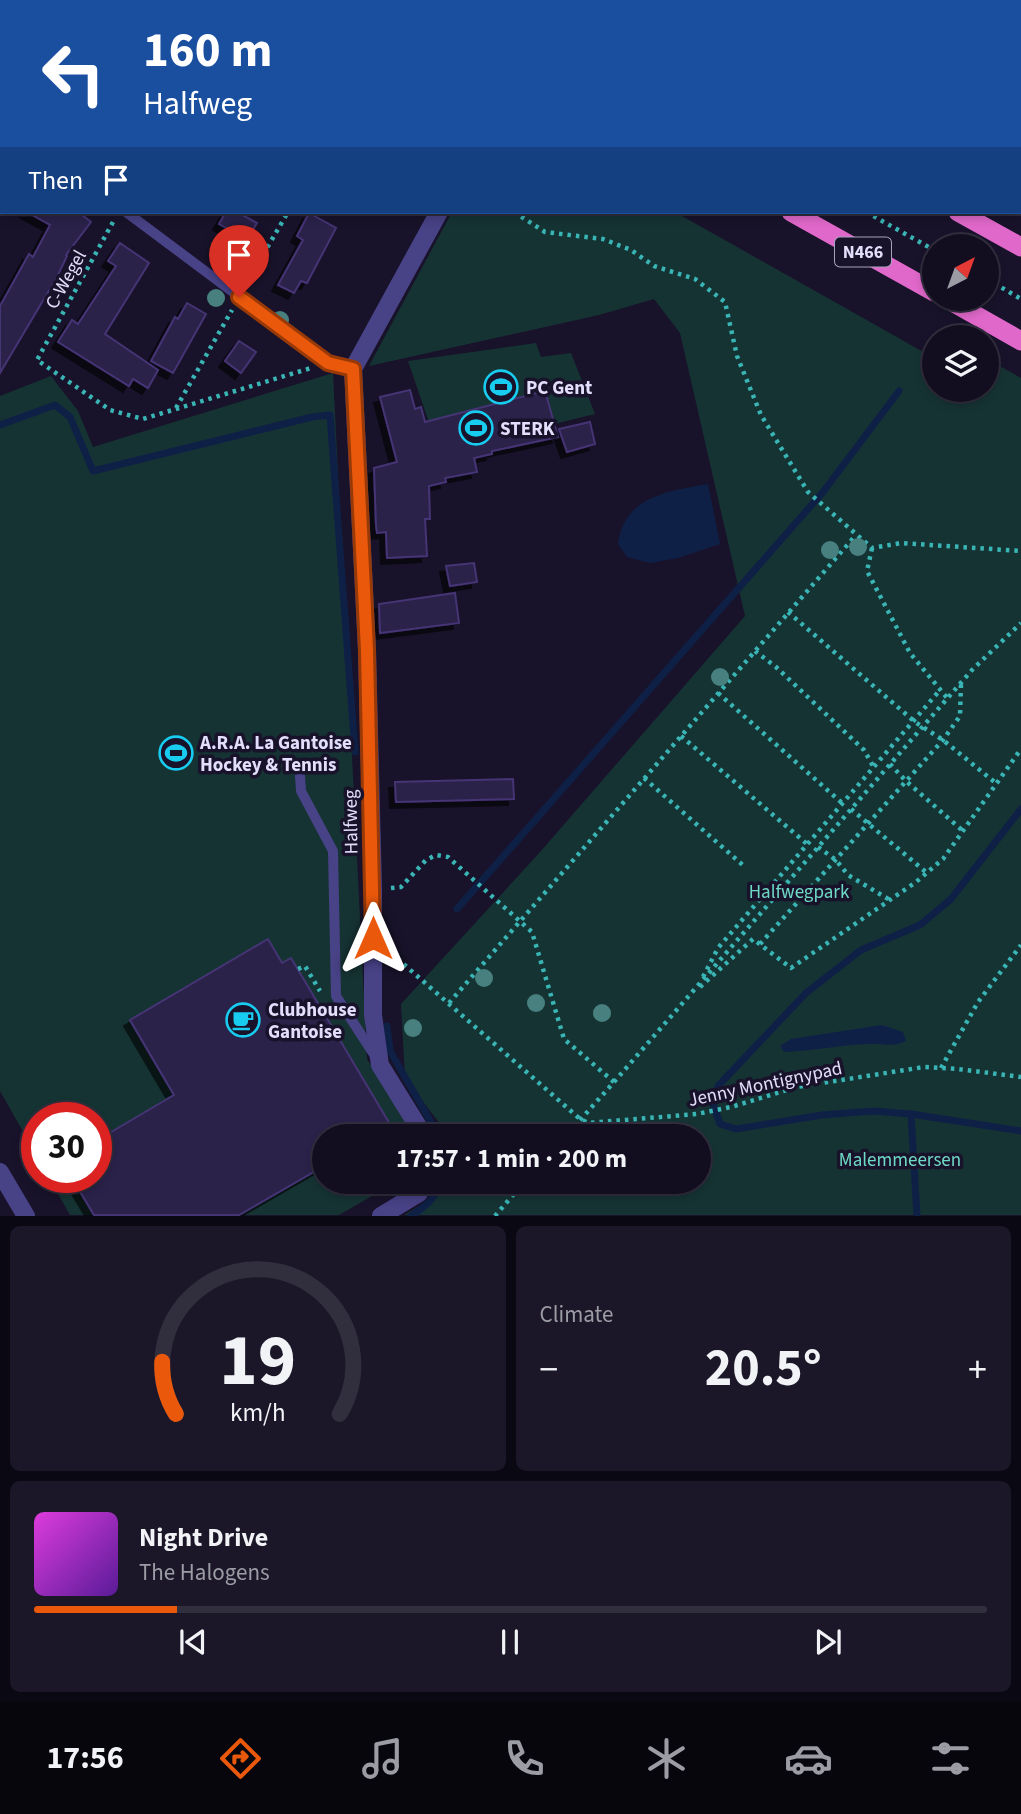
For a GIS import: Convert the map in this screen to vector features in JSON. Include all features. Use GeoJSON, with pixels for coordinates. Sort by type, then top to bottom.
{"type":"FeatureCollection","features":[{"type":"Feature","properties":{"kind":"highway","name":"N466"},"geometry":{"type":"LineString","coordinates":[[795,214],[922,285]]}},
{"type":"Feature","properties":{"kind":"highway"},"geometry":{"type":"LineString","coordinates":[[962,214],[1021,247]]}},
{"type":"Feature","properties":{"kind":"highway"},"geometry":{"type":"LineString","coordinates":[[970,312],[1021,341]]}},
{"type":"Feature","properties":{"kind":"street"},"geometry":{"type":"LineString","coordinates":[[353,369],[438,214]]}},
{"type":"Feature","properties":{"kind":"street","name":"Halfweg"},"geometry":{"type":"LineString","coordinates":[[353,369],[367,650],[373,1015],[380,1065],[417,1124]]}},
{"type":"Feature","properties":{"kind":"street"},"geometry":{"type":"LineString","coordinates":[[0,1172],[26,1216]]}},
{"type":"Feature","properties":{"kind":"street"},"geometry":{"type":"LineString","coordinates":[[381,1216],[417,1194]]}},
{"type":"Feature","properties":{"kind":"lane"},"geometry":{"type":"LineString","coordinates":[[129,214],[328,363],[353,369]]}},
{"type":"Feature","properties":{"kind":"lane"},"geometry":{"type":"LineString","coordinates":[[300,776],[301,791],[333,851],[336,996],[380,1065]]}},
{"type":"Feature","properties":{"kind":"path","name":"C-Wegel"},"geometry":{"type":"LineString","coordinates":[[118,214],[37,360],[110,410],[143,419],[328,363]]}},
{"type":"Feature","properties":{"kind":"path"},"geometry":{"type":"LineString","coordinates":[[517,214],[545,232],[603,239],[631,250],[654,266],[695,279],[725,302],[737,356],[761,415],[808,492],[872,548]]}},
{"type":"Feature","properties":{"kind":"path"},"geometry":{"type":"LineString","coordinates":[[870,214],[922,243]]}},
{"type":"Feature","properties":{"kind":"path"},"geometry":{"type":"LineString","coordinates":[[999,286],[1021,299]]}},
{"type":"Feature","properties":{"kind":"path"},"geometry":{"type":"LineString","coordinates":[[449,1003],[856,534]]}},
{"type":"Feature","properties":{"kind":"path"},"geometry":{"type":"LineString","coordinates":[[872,548],[901,543],[1021,551]]}},
{"type":"Feature","properties":{"kind":"path"},"geometry":{"type":"LineString","coordinates":[[872,548],[867,571],[910,653],[948,699]]}},
{"type":"Feature","properties":{"kind":"path"},"geometry":{"type":"LineString","coordinates":[[789,612],[915,722],[943,740],[997,784]]}},
{"type":"Feature","properties":{"kind":"path"},"geometry":{"type":"LineString","coordinates":[[576,1124],[961,684],[1021,623]]}},
{"type":"Feature","properties":{"kind":"path"},"geometry":{"type":"LineString","coordinates":[[755,651],[776,667],[864,750],[873,766]]}},
{"type":"Feature","properties":{"kind":"path"},"geometry":{"type":"LineString","coordinates":[[760,944],[943,740],[960,716],[961,684]]}},
{"type":"Feature","properties":{"kind":"path"},"geometry":{"type":"LineString","coordinates":[[699,983],[718,948],[940,690]]}},
{"type":"Feature","properties":{"kind":"path"},"geometry":{"type":"LineString","coordinates":[[718,693],[842,803]]}},
{"type":"Feature","properties":{"kind":"path"},"geometry":{"type":"LineString","coordinates":[[681,736],[807,844]]}},
{"type":"Feature","properties":{"kind":"path"},"geometry":{"type":"LineString","coordinates":[[684,1002],[753,939],[792,968],[927,873],[943,859],[1021,749]]}},
{"type":"Feature","properties":{"kind":"path"},"geometry":{"type":"LineString","coordinates":[[890,764],[963,831]]}},
{"type":"Feature","properties":{"kind":"path"},"geometry":{"type":"LineString","coordinates":[[644,778],[746,867]]}},
{"type":"Feature","properties":{"kind":"path"},"geometry":{"type":"LineString","coordinates":[[851,809],[927,873]]}},
{"type":"Feature","properties":{"kind":"path"},"geometry":{"type":"LineString","coordinates":[[818,847],[836,860],[848,875],[890,900]]}},
{"type":"Feature","properties":{"kind":"path"},"geometry":{"type":"LineString","coordinates":[[373,889],[401,887],[426,860],[436,855],[448,857],[532,932],[564,1039],[614,1082]]}},
{"type":"Feature","properties":{"kind":"path"},"geometry":{"type":"LineString","coordinates":[[373,938],[580,1119]]}},
{"type":"Feature","properties":{"kind":"path"},"geometry":{"type":"LineString","coordinates":[[941,1068],[978,1002],[1021,945]]}},
{"type":"Feature","properties":{"kind":"path","name":"Jenny Montignypad"},"geometry":{"type":"LineString","coordinates":[[580,1119],[588,1123],[697,1114],[731,1107],[797,1087],[890,1071],[941,1068],[1021,1077]]}},
{"type":"Feature","properties":{"kind":"path"},"geometry":{"type":"LineString","coordinates":[[495,1216],[514,1194]]}},
{"type":"Feature","properties":{"kind":"green space","name":"Halfwegpark"},"geometry":{"type":"Polygon","coordinates":[[[451,214],[679,214],[922,351],[922,402],[999,402],[999,366],[1021,378],[1021,1215],[404,1215],[440,1194],[711,1194],[711,1124],[440,1124],[405,1078],[401,1004],[541,851],[745,616],[680,333],[654,299],[599,315],[369,366],[451,214]]]}},
{"type":"Feature","properties":{"kind":"green space","name":"PC Gent"},"geometry":{"type":"Polygon","coordinates":[[[536,343],[541,357],[571,353],[595,414],[439,452],[408,361],[536,343]]]}},
{"type":"Feature","properties":{"kind":"green space","name":"A.R.A. La Gantoise Hockey & Tennis"},"geometry":{"type":"Polygon","coordinates":[[[333,373],[367,1059],[407,1124],[312,1124],[312,1194],[375,1194],[339,1215],[70,1215],[58,1193],[112,1193],[112,1102],[21,1102],[21,1128],[0,1091],[0,396],[51,376],[78,411],[93,447],[333,373]]]}},
{"type":"Feature","properties":{"kind":"water"},"geometry":{"type":"Polygon","coordinates":[[[708,484],[720,544],[678,558],[650,563],[627,557],[618,544],[629,515],[639,506],[664,493],[708,484]]]}},
{"type":"Feature","properties":{"kind":"water"},"geometry":{"type":"Polygon","coordinates":[[[882,1025],[903,1032],[906,1041],[894,1045],[863,1044],[784,1052],[780,1046],[791,1039],[882,1025]]]}},
{"type":"Feature","properties":{"kind":"building"},"geometry":{"type":"Polygon","coordinates":[[[31,214],[81,214],[91,222],[66,255],[57,277],[0,373],[0,306],[29,254],[33,257],[50,225],[31,214]]]}},
{"type":"Feature","properties":{"kind":"building"},"geometry":{"type":"Polygon","coordinates":[[[225,214],[241,214],[257,223],[247,240],[219,224],[225,214]]]}},
{"type":"Feature","properties":{"kind":"building"},"geometry":{"type":"Polygon","coordinates":[[[308,214],[336,228],[307,283],[301,281],[294,293],[278,285],[303,240],[297,236],[308,214]]]}},
{"type":"Feature","properties":{"kind":"building"},"geometry":{"type":"Polygon","coordinates":[[[120,243],[149,263],[105,334],[158,370],[148,388],[133,379],[129,386],[58,342],[72,320],[78,324],[116,266],[108,261],[120,243]]]}},
{"type":"Feature","properties":{"kind":"building"},"geometry":{"type":"Polygon","coordinates":[[[187,303],[206,314],[173,373],[151,361],[175,317],[178,319],[187,303]]]}},
{"type":"Feature","properties":{"kind":"building"},"geometry":{"type":"Polygon","coordinates":[[[239,341],[256,352],[241,373],[225,361],[239,341]]]}},
{"type":"Feature","properties":{"kind":"building"},"geometry":{"type":"Polygon","coordinates":[[[410,390],[415,409],[421,407],[425,422],[545,391],[558,437],[492,451],[492,454],[474,458],[477,472],[445,478],[446,482],[429,486],[430,519],[425,519],[427,556],[387,558],[386,532],[377,533],[374,468],[397,462],[380,397],[410,390]]]}},
{"type":"Feature","properties":{"kind":"building"},"geometry":{"type":"Polygon","coordinates":[[[590,422],[595,444],[567,452],[559,429],[590,422]]]}},
{"type":"Feature","properties":{"kind":"building"},"geometry":{"type":"Polygon","coordinates":[[[474,563],[477,582],[450,586],[446,566],[474,563]]]}},
{"type":"Feature","properties":{"kind":"building"},"geometry":{"type":"Polygon","coordinates":[[[455,593],[459,623],[380,633],[379,604],[455,593]]]}},
{"type":"Feature","properties":{"kind":"building"},"geometry":{"type":"Polygon","coordinates":[[[513,779],[514,799],[396,802],[395,782],[513,779]]]}},
{"type":"Feature","properties":{"kind":"building"},"geometry":{"type":"Polygon","coordinates":[[[268,939],[282,963],[291,958],[390,1124],[312,1124],[312,1173],[239,1215],[94,1215],[81,1193],[112,1193],[112,1132],[174,1095],[130,1020],[268,939]]]}},
{"type":"Feature","properties":{"kind":"waterway"},"geometry":{"type":"LineString","coordinates":[[457,909],[823,492],[899,391]]}},
{"type":"Feature","properties":{"kind":"waterway"},"geometry":{"type":"LineString","coordinates":[[0,425],[55,405],[70,417],[93,471],[312,417],[330,415],[355,752]]}},
{"type":"Feature","properties":{"kind":"waterway"},"geometry":{"type":"LineString","coordinates":[[1021,809],[951,899],[920,925],[861,950],[806,993],[718,1086],[713,1104],[720,1124],[736,1129],[822,1115],[873,1111],[911,1114],[1021,1131]]}},
{"type":"Feature","properties":{"kind":"waterway"},"geometry":{"type":"LineString","coordinates":[[387,1026],[390,1051],[432,1124]]}},
{"type":"Feature","properties":{"kind":"waterway"},"geometry":{"type":"LineString","coordinates":[[911,1114],[917,1216]]}},
{"type":"Feature","properties":{"kind":"waterway"},"geometry":{"type":"LineString","coordinates":[[411,1216],[435,1194]]}},
{"type":"Feature","properties":{"kind":"place","name":"PC Gent"},"geometry":{"type":"Point","coordinates":[501,387]}},
{"type":"Feature","properties":{"kind":"place","name":"STERK"},"geometry":{"type":"Point","coordinates":[476,428]}},
{"type":"Feature","properties":{"kind":"place","name":"A.R.A. La Gantoise Hockey & Tennis"},"geometry":{"type":"Point","coordinates":[176,753]}},
{"type":"Feature","properties":{"kind":"place","name":"Clubhouse Gantoise"},"geometry":{"type":"Point","coordinates":[243,1020]}},
{"type":"Feature","properties":{"kind":"route"},"geometry":{"type":"LineString","coordinates":[[239,297],[328,363],[353,369],[367,650],[373,938]]}},
{"type":"Feature","properties":{"kind":"park label","name":"Malemmeersen"},"geometry":{"type":"Point","coordinates":[900,1159]}}]}
